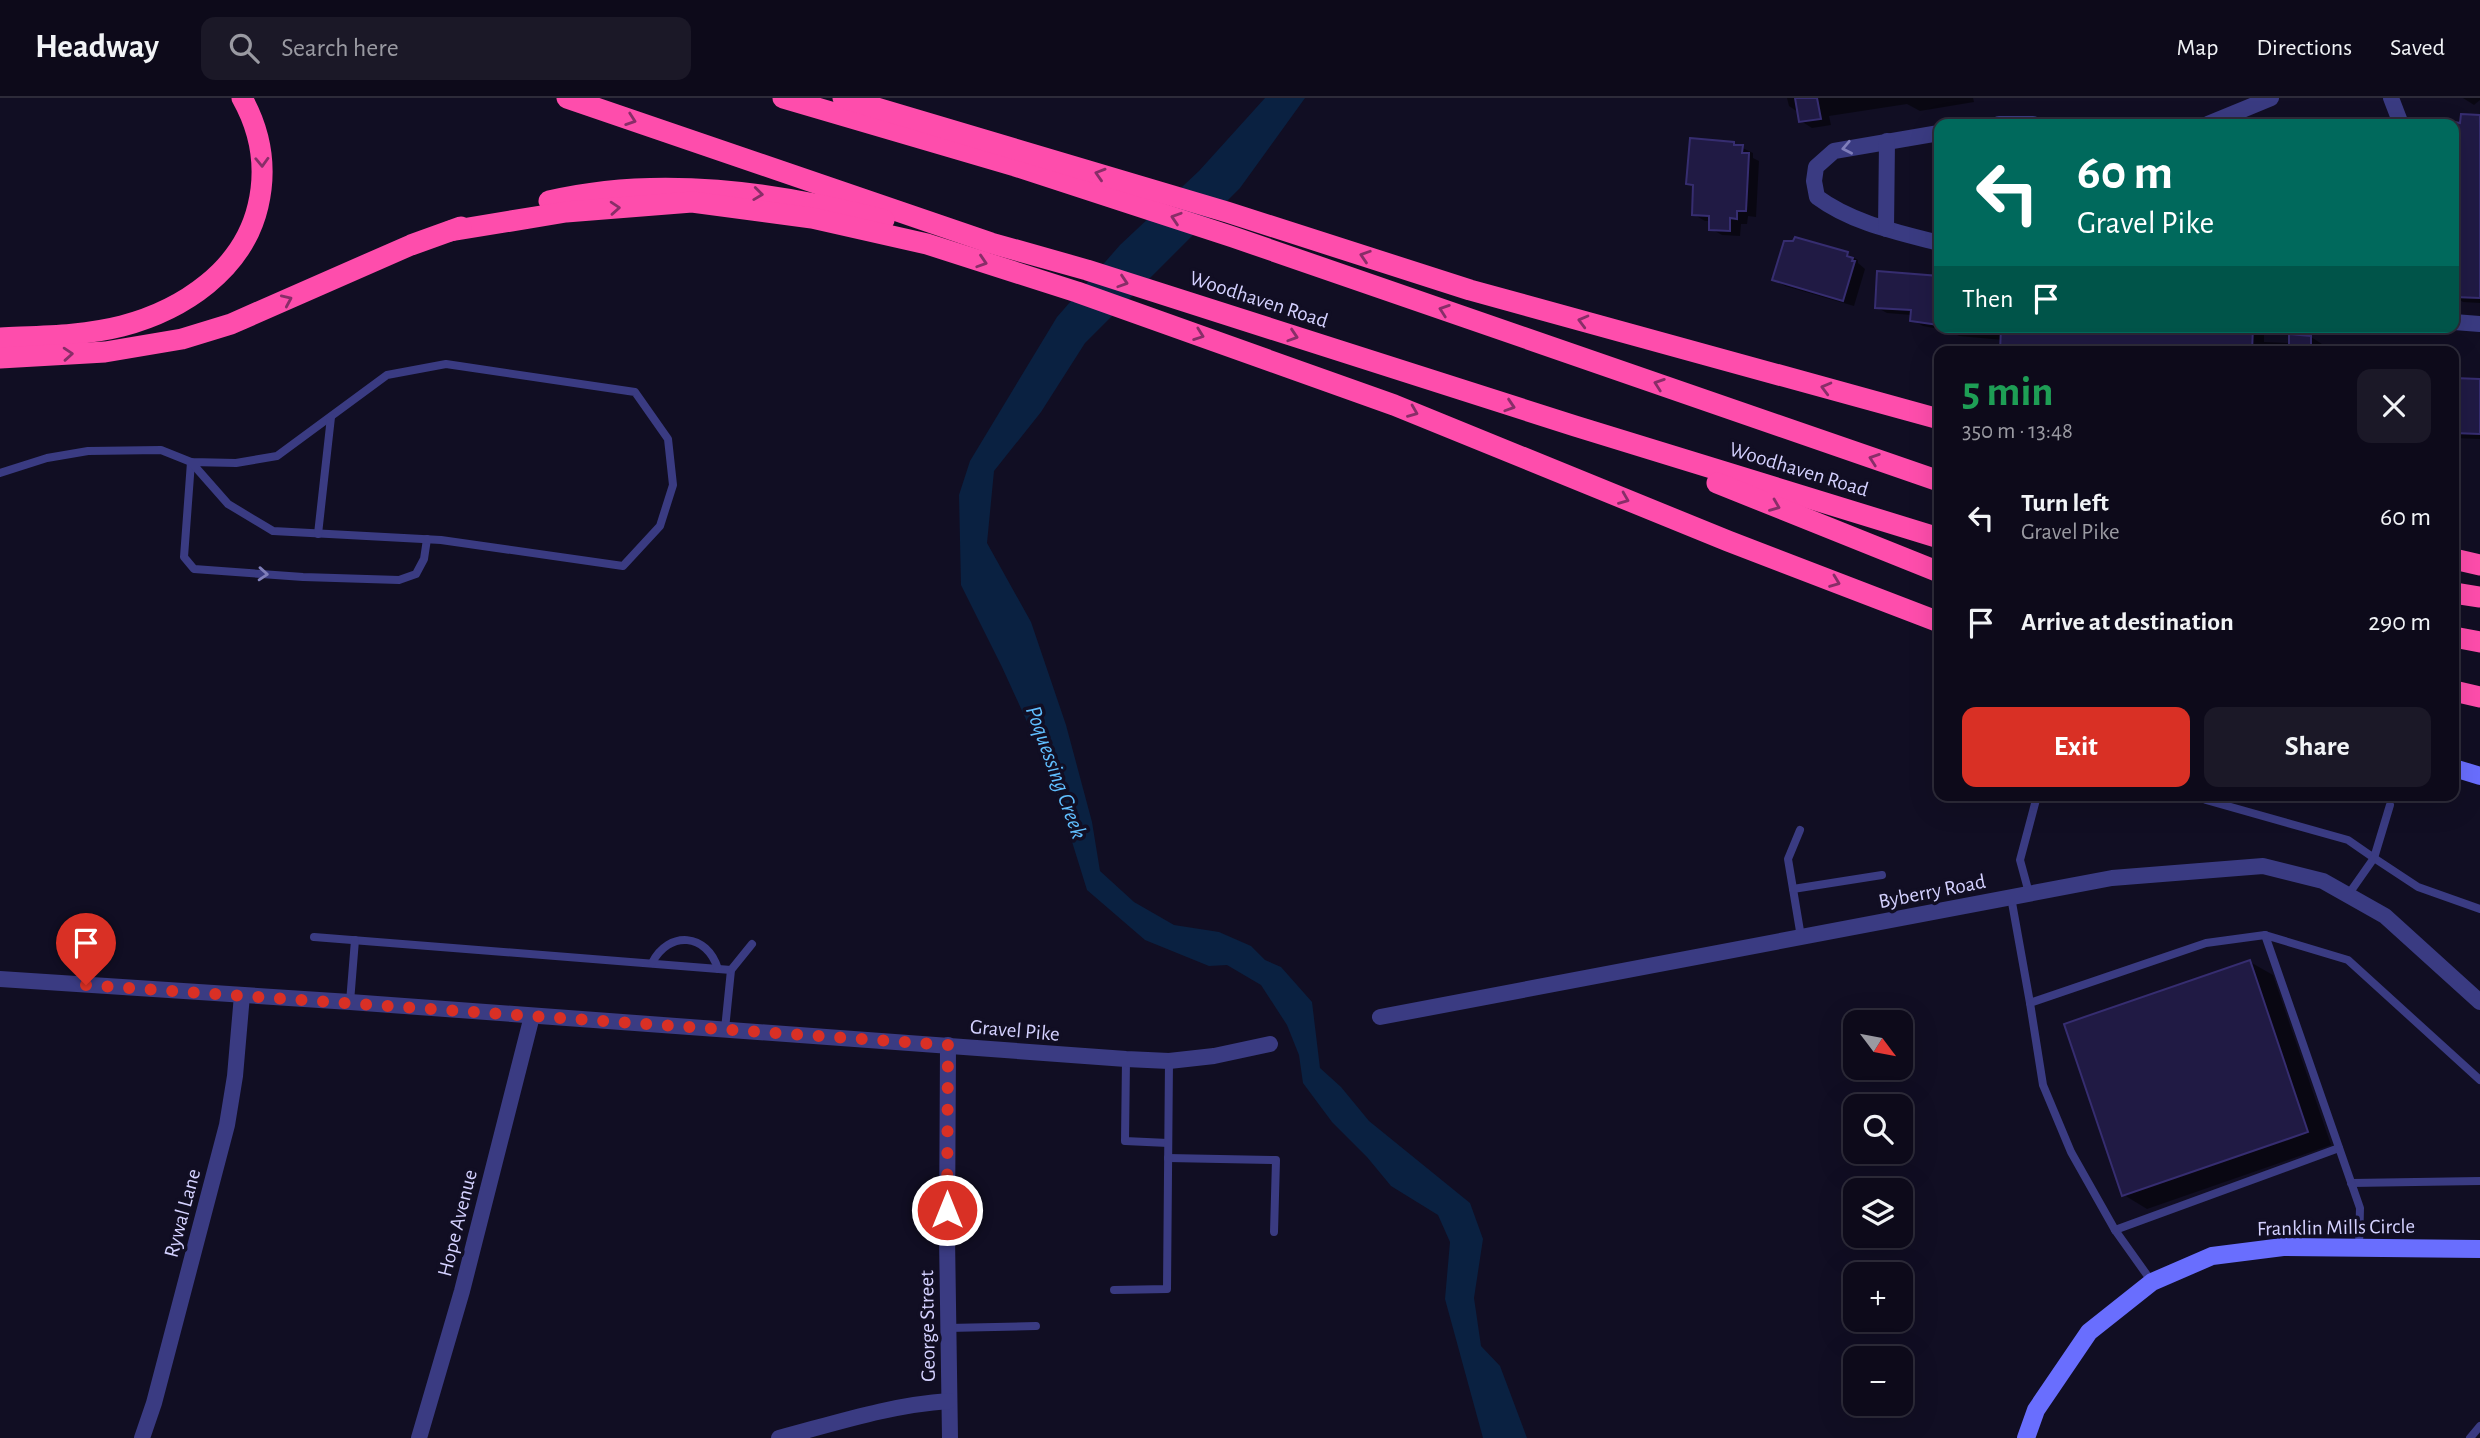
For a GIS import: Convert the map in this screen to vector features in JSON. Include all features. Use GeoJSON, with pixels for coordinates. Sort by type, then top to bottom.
{"type":"FeatureCollection","features":[{"type":"Feature","properties":{"kind":"highway"},"geometry":{"type":"LineString","coordinates":[[0,338],[101,330],[138,321],[181,302],[223,270],[233,260],[249,233],[256,216],[262,183],[261,148],[257,131],[242,98]]}},
{"type":"Feature","properties":{"kind":"highway","name":"Woodhaven Road"},"geometry":{"type":"LineString","coordinates":[[567,98],[991,243],[1087,270],[1575,426],[1934,536]]}},
{"type":"Feature","properties":{"kind":"highway","name":"Woodhaven Road"},"geometry":{"type":"LineString","coordinates":[[783,98],[1015,166],[1213,230],[1934,479]]}},
{"type":"Feature","properties":{"kind":"highway"},"geometry":{"type":"LineString","coordinates":[[820,98],[1015,166]]}},
{"type":"Feature","properties":{"kind":"highway"},"geometry":{"type":"LineString","coordinates":[[844,98],[1227,212],[1470,290],[1934,418]]}},
{"type":"Feature","properties":{"kind":"highway"},"geometry":{"type":"LineString","coordinates":[[0,358],[105,352],[182,339],[240,320],[373,261],[506,211],[559,198],[613,191],[704,190],[785,198],[845,210],[941,235],[991,243]]}},
{"type":"Feature","properties":{"kind":"highway"},"geometry":{"type":"LineString","coordinates":[[450,231],[566,212],[692,202],[812,218],[927,244],[1077,292],[1394,405],[1728,541],[1934,620]]}},
{"type":"Feature","properties":{"kind":"highway"},"geometry":{"type":"LineString","coordinates":[[1575,426],[1934,570]]}},
{"type":"Feature","properties":{"kind":"highway"},"geometry":{"type":"LineString","coordinates":[[2459,560],[2480,565]]}},
{"type":"Feature","properties":{"kind":"highway"},"geometry":{"type":"LineString","coordinates":[[2459,594],[2480,597]]}},
{"type":"Feature","properties":{"kind":"highway"},"geometry":{"type":"LineString","coordinates":[[2459,638],[2480,642]]}},
{"type":"Feature","properties":{"kind":"highway"},"geometry":{"type":"LineString","coordinates":[[2459,692],[2480,697]]}},
{"type":"Feature","properties":{"kind":"street"},"geometry":{"type":"LineString","coordinates":[[2220,119],[2271,98]]}},
{"type":"Feature","properties":{"kind":"street"},"geometry":{"type":"LineString","coordinates":[[2390,98],[2399,119]]}},
{"type":"Feature","properties":{"kind":"street"},"geometry":{"type":"LineString","coordinates":[[1934,134],[1834,151],[1816,167],[1814,181],[1817,197],[1837,211],[1886,229],[1934,242]]}},
{"type":"Feature","properties":{"kind":"street"},"geometry":{"type":"LineString","coordinates":[[1886,229],[1887,141]]}},
{"type":"Feature","properties":{"kind":"street"},"geometry":{"type":"LineString","coordinates":[[2459,322],[2480,324]]}},
{"type":"Feature","properties":{"kind":"street"},"geometry":{"type":"LineString","coordinates":[[2459,770],[2480,776]]}},
{"type":"Feature","properties":{"kind":"street","name":"Byberry Road"},"geometry":{"type":"LineString","coordinates":[[1380,1017],[2112,878],[2263,866],[2323,881],[2385,916],[2478,997]]}},
{"type":"Feature","properties":{"kind":"street","name":"Gravel Pike"},"geometry":{"type":"LineString","coordinates":[[0,979],[948,1045],[1055,1056],[1169,1061],[1214,1056],[1270,1044]]}},
{"type":"Feature","properties":{"kind":"street","name":"Rywal Lane"},"geometry":{"type":"LineString","coordinates":[[142,1438],[154,1403],[227,1125],[235,1076],[242,995]]}},
{"type":"Feature","properties":{"kind":"street","name":"Hope Avenue"},"geometry":{"type":"LineString","coordinates":[[419,1438],[462,1291],[532,1017]]}},
{"type":"Feature","properties":{"kind":"street","name":"George Street"},"geometry":{"type":"LineString","coordinates":[[948,1045],[950,1438]]}},
{"type":"Feature","properties":{"kind":"street","name":"Franklin Mills Circle"},"geometry":{"type":"LineString","coordinates":[[2026,1438],[2036,1410],[2088,1332],[2152,1282],[2212,1256],[2283,1247],[2480,1248]]}},
{"type":"Feature","properties":{"kind":"street"},"geometry":{"type":"LineString","coordinates":[[779,1438],[842,1419],[892,1408],[949,1401]]}},
{"type":"Feature","properties":{"kind":"lane"},"geometry":{"type":"LineString","coordinates":[[0,473],[47,458],[88,451],[161,450],[191,462],[236,463],[277,456],[387,375],[446,364],[635,392],[668,439],[673,485],[660,526],[623,566],[427,539],[272,531],[228,504],[191,462]]}},
{"type":"Feature","properties":{"kind":"lane"},"geometry":{"type":"LineString","coordinates":[[318,534],[331,417]]}},
{"type":"Feature","properties":{"kind":"lane"},"geometry":{"type":"LineString","coordinates":[[191,462],[184,557],[194,569],[303,577],[399,580],[415,575],[424,559],[427,539]]}},
{"type":"Feature","properties":{"kind":"lane"},"geometry":{"type":"LineString","coordinates":[[2029,893],[2020,860],[2036,801]]}},
{"type":"Feature","properties":{"kind":"lane"},"geometry":{"type":"LineString","coordinates":[[2210,801],[2348,840],[2418,887],[2480,909]]}},
{"type":"Feature","properties":{"kind":"lane"},"geometry":{"type":"LineString","coordinates":[[2348,895],[2374,858],[2390,805]]}},
{"type":"Feature","properties":{"kind":"lane"},"geometry":{"type":"LineString","coordinates":[[1800,831],[1788,859],[1801,937]]}},
{"type":"Feature","properties":{"kind":"lane"},"geometry":{"type":"LineString","coordinates":[[1793,889],[1882,875]]}},
{"type":"Feature","properties":{"kind":"lane"},"geometry":{"type":"LineString","coordinates":[[2011,897],[2043,1086],[2071,1152],[2115,1230],[2152,1282]]}},
{"type":"Feature","properties":{"kind":"lane"},"geometry":{"type":"LineString","coordinates":[[2030,1003],[2206,943],[2265,935],[2348,960],[2480,1080]]}},
{"type":"Feature","properties":{"kind":"lane"},"geometry":{"type":"LineString","coordinates":[[2265,935],[2360,1208],[2359,1248]]}},
{"type":"Feature","properties":{"kind":"lane"},"geometry":{"type":"LineString","coordinates":[[314,937],[731,970]]}},
{"type":"Feature","properties":{"kind":"lane"},"geometry":{"type":"LineString","coordinates":[[350,1002],[355,940]]}},
{"type":"Feature","properties":{"kind":"lane"},"geometry":{"type":"LineString","coordinates":[[652,963],[657,953],[666,946],[687,940],[708,949],[715,958],[718,969]]}},
{"type":"Feature","properties":{"kind":"lane"},"geometry":{"type":"LineString","coordinates":[[725,1029],[731,970],[752,944]]}},
{"type":"Feature","properties":{"kind":"lane"},"geometry":{"type":"LineString","coordinates":[[1126,1059],[1125,1141],[1168,1143]]}},
{"type":"Feature","properties":{"kind":"lane"},"geometry":{"type":"LineString","coordinates":[[1114,1290],[1167,1289],[1169,1061]]}},
{"type":"Feature","properties":{"kind":"lane"},"geometry":{"type":"LineString","coordinates":[[2115,1230],[2339,1148]]}},
{"type":"Feature","properties":{"kind":"lane"},"geometry":{"type":"LineString","coordinates":[[1168,1158],[1276,1160],[1274,1232]]}},
{"type":"Feature","properties":{"kind":"lane"},"geometry":{"type":"LineString","coordinates":[[2351,1183],[2480,1181]]}},
{"type":"Feature","properties":{"kind":"lane"},"geometry":{"type":"LineString","coordinates":[[948,1328],[1035,1326]]}},
{"type":"Feature","properties":{"kind":"lane"},"geometry":{"type":"LineString","coordinates":[[2470,1438],[2480,1426]]}},
{"type":"Feature","properties":{"kind":"water","name":"Poquessing Creek"},"geometry":{"type":"Polygon","coordinates":[[[1265,98],[1305,98],[1240,188],[1085,343],[1041,412],[994,471],[987,543],[1031,622],[1066,725],[1092,822],[1100,871],[1134,902],[1174,925],[1219,932],[1251,946],[1265,960],[1281,967],[1312,1002],[1320,1068],[1341,1087],[1369,1121],[1470,1203],[1483,1239],[1474,1298],[1481,1346],[1500,1366],[1527,1438],[1483,1438],[1445,1299],[1450,1242],[1438,1215],[1391,1186],[1332,1122],[1303,1083],[1299,1055],[1287,1025],[1261,985],[1227,965],[1209,966],[1145,940],[1087,890],[1051,774],[961,585],[959,495],[970,461],[1057,317],[1120,245],[1199,171],[1265,98]]]}},
{"type":"Feature","properties":{"kind":"building"},"geometry":{"type":"Polygon","coordinates":[[[1795,98],[1817,98],[1821,119],[1799,122],[1795,98]]]}},
{"type":"Feature","properties":{"kind":"building"},"geometry":{"type":"Polygon","coordinates":[[[2461,114],[2480,115],[2480,298],[2459,297],[2461,114]]]}},
{"type":"Feature","properties":{"kind":"building"},"geometry":{"type":"Polygon","coordinates":[[[1690,138],[1734,142],[1734,145],[1743,145],[1742,153],[1749,153],[1746,211],[1737,211],[1737,219],[1730,218],[1730,231],[1709,230],[1709,216],[1692,215],[1693,185],[1686,184],[1690,138]]]}},
{"type":"Feature","properties":{"kind":"building"},"geometry":{"type":"Polygon","coordinates":[[[1795,237],[1848,252],[1847,256],[1853,258],[1852,261],[1855,261],[1843,301],[1772,280],[1784,241],[1793,241],[1795,237]]]}},
{"type":"Feature","properties":{"kind":"building"},"geometry":{"type":"Polygon","coordinates":[[[1877,271],[1934,276],[1934,324],[1910,321],[1911,310],[1875,308],[1877,271]]]}},
{"type":"Feature","properties":{"kind":"building"},"geometry":{"type":"Polygon","coordinates":[[[2001,333],[2253,333],[2252,346],[2000,346],[2001,333]]]}},
{"type":"Feature","properties":{"kind":"building"},"geometry":{"type":"Polygon","coordinates":[[[2289,334],[2311,336],[2311,346],[2289,346],[2289,334]]]}},
{"type":"Feature","properties":{"kind":"building"},"geometry":{"type":"Polygon","coordinates":[[[2459,378],[2480,379],[2480,434],[2459,433],[2459,378]]]}},
{"type":"Feature","properties":{"kind":"building"},"geometry":{"type":"Polygon","coordinates":[[[2250,960],[2308,1132],[2122,1196],[2064,1024],[2250,960]]]}},
{"type":"Feature","properties":{"kind":"route"},"geometry":{"type":"LineString","coordinates":[[86,985],[948,1045],[947,1210]]}}]}
